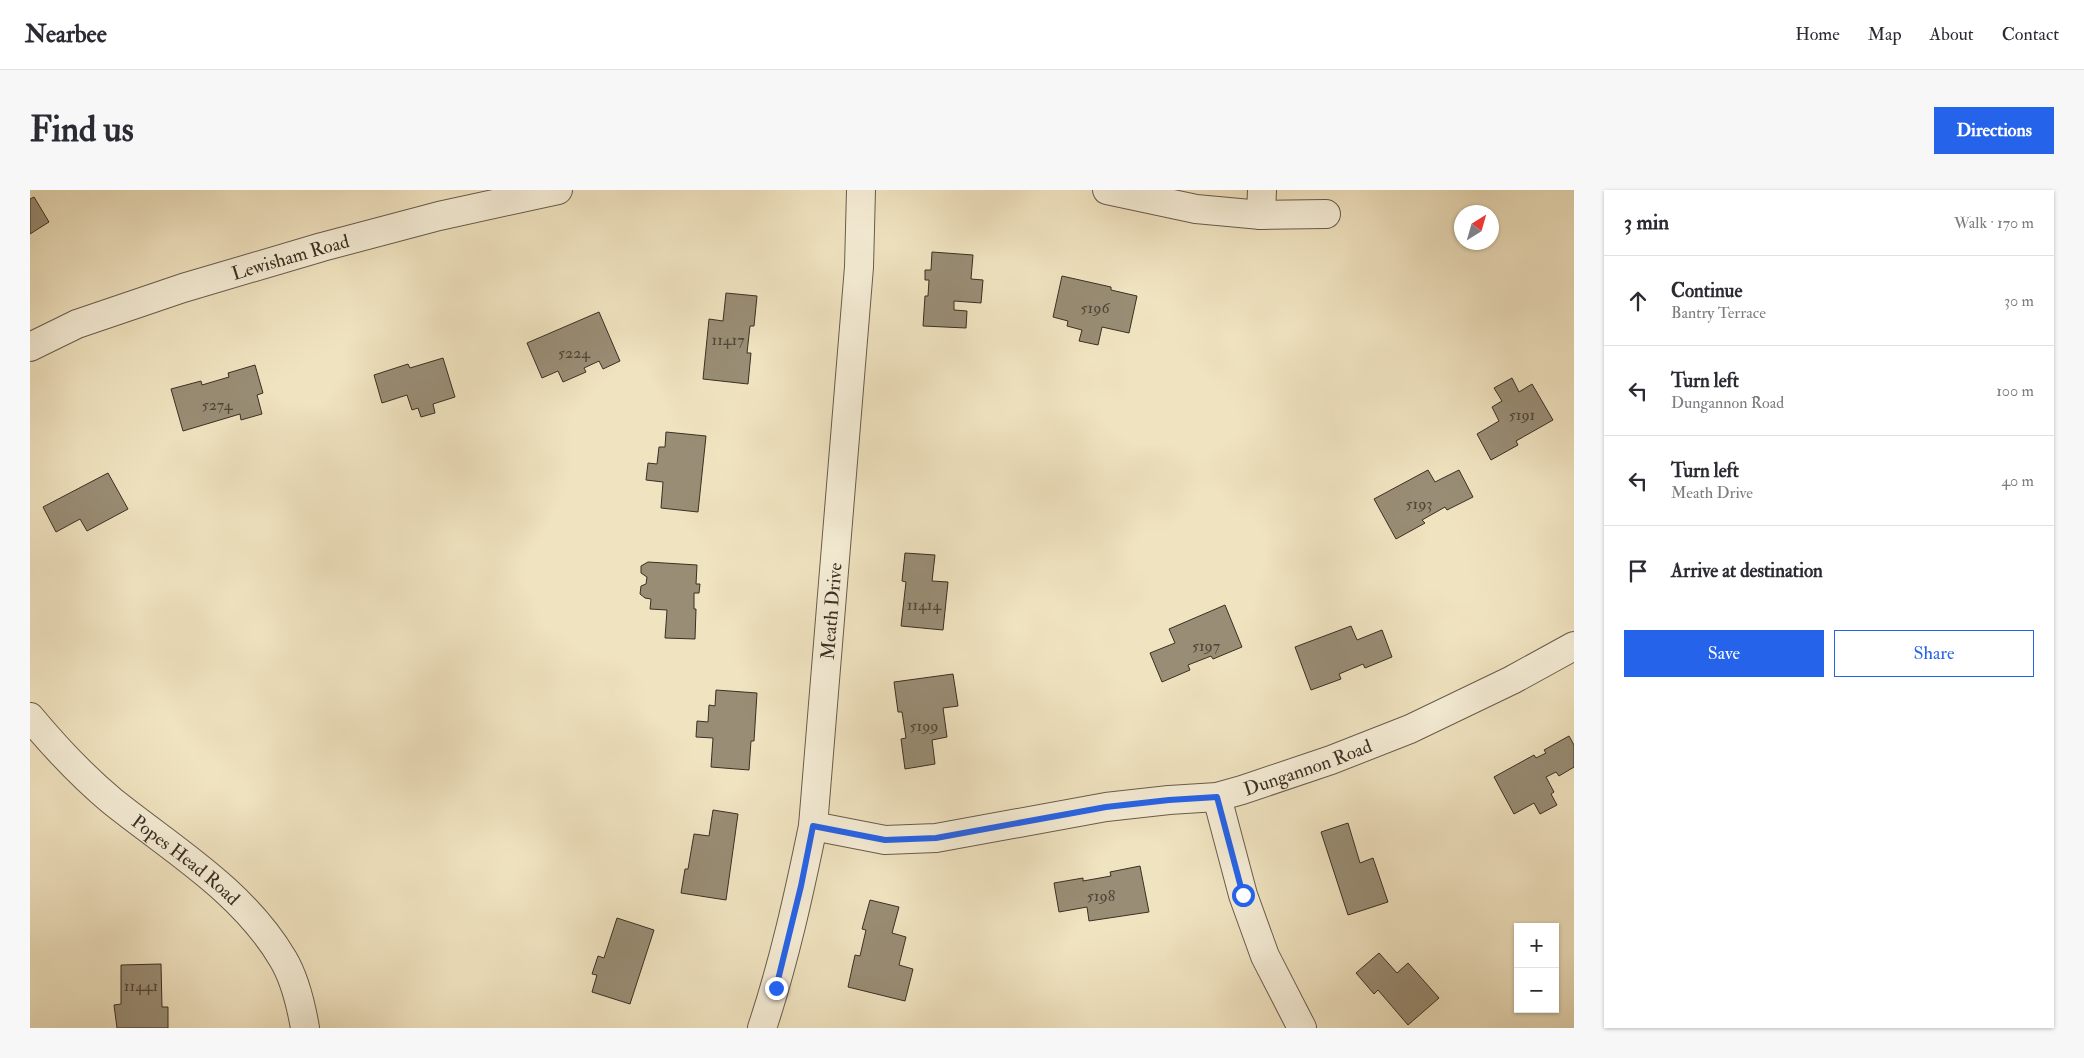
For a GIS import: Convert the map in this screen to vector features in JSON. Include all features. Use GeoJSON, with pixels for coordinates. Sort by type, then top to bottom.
{"type":"FeatureCollection","features":[{"type":"Feature","properties":{"kind":"street","name":"Lewisham Road"},"geometry":{"type":"LineString","coordinates":[[30,347],[77,324],[192,285],[322,247],[439,216],[558,190]]}},
{"type":"Feature","properties":{"kind":"street","name":"Meath Drive"},"geometry":{"type":"LineString","coordinates":[[762,1028],[776,988],[801,886],[813,826],[859,267],[860,190]]}},
{"type":"Feature","properties":{"kind":"street"},"geometry":{"type":"LineString","coordinates":[[1107,190],[1196,208],[1262,202],[1326,214]]}},
{"type":"Feature","properties":{"kind":"street","name":"Dungannon Road"},"geometry":{"type":"LineString","coordinates":[[813,826],[885,840],[936,838],[1106,807],[1217,797],[1331,760],[1410,729],[1512,680],[1574,646]]}},
{"type":"Feature","properties":{"kind":"street","name":"Popes Head Road"},"geometry":{"type":"LineString","coordinates":[[30,717],[55,747],[111,800],[228,891],[262,928],[284,961],[297,994],[304,1028]]}},
{"type":"Feature","properties":{"kind":"street"},"geometry":{"type":"LineString","coordinates":[[1217,797],[1243,895],[1266,956],[1302,1028]]}},
{"type":"Feature","properties":{"kind":"building"},"geometry":{"type":"Polygon","coordinates":[[[34,197],[49,222],[30,234],[30,199],[34,197]]]}},
{"type":"Feature","properties":{"kind":"building"},"geometry":{"type":"Polygon","coordinates":[[[932,252],[973,255],[971,279],[983,280],[981,303],[954,301],[954,310],[967,311],[966,328],[923,326],[925,296],[928,296],[929,280],[925,280],[925,270],[931,270],[932,252]]]}},
{"type":"Feature","properties":{"kind":"building"},"geometry":{"type":"Polygon","coordinates":[[[1062,276],[1111,287],[1111,290],[1137,296],[1129,333],[1102,327],[1098,345],[1079,341],[1082,330],[1067,326],[1068,321],[1053,317],[1062,276]]]}},
{"type":"Feature","properties":{"kind":"building"},"geometry":{"type":"Polygon","coordinates":[[[726,293],[757,296],[754,326],[750,326],[747,353],[751,353],[748,384],[703,379],[709,319],[723,321],[726,293]]]}},
{"type":"Feature","properties":{"kind":"building"},"geometry":{"type":"Polygon","coordinates":[[[599,312],[620,361],[603,369],[599,361],[584,368],[586,372],[563,382],[558,371],[542,378],[527,343],[599,312]]]}},
{"type":"Feature","properties":{"kind":"building"},"geometry":{"type":"Polygon","coordinates":[[[443,358],[455,397],[433,404],[435,413],[421,417],[418,408],[412,410],[407,395],[382,403],[374,375],[408,364],[410,368],[443,358]]]}},
{"type":"Feature","properties":{"kind":"building"},"geometry":{"type":"Polygon","coordinates":[[[255,365],[263,393],[257,395],[262,414],[241,420],[240,414],[183,431],[171,389],[201,381],[202,385],[229,377],[228,373],[255,365]]]}},
{"type":"Feature","properties":{"kind":"building"},"geometry":{"type":"Polygon","coordinates":[[[1512,378],[1519,392],[1532,384],[1553,420],[1516,441],[1518,445],[1491,460],[1477,434],[1499,421],[1492,407],[1502,401],[1494,388],[1512,378]]]}},
{"type":"Feature","properties":{"kind":"building"},"geometry":{"type":"Polygon","coordinates":[[[666,432],[706,436],[698,512],[661,508],[663,482],[646,480],[648,463],[657,464],[659,447],[665,447],[666,432]]]}},
{"type":"Feature","properties":{"kind":"building"},"geometry":{"type":"Polygon","coordinates":[[[1428,470],[1435,482],[1459,470],[1473,497],[1447,510],[1445,507],[1422,520],[1425,523],[1396,539],[1374,499],[1428,470]]]}},
{"type":"Feature","properties":{"kind":"building"},"geometry":{"type":"Polygon","coordinates":[[[108,473],[128,509],[87,531],[80,519],[56,532],[43,507],[108,473]]]}},
{"type":"Feature","properties":{"kind":"building"},"geometry":{"type":"Polygon","coordinates":[[[905,553],[935,555],[932,581],[948,582],[943,630],[901,626],[906,582],[902,581],[905,553]]]}},
{"type":"Feature","properties":{"kind":"building"},"geometry":{"type":"Polygon","coordinates":[[[648,562],[697,565],[696,584],[700,584],[699,593],[694,593],[694,609],[696,609],[695,639],[665,638],[667,610],[650,609],[651,599],[645,598],[640,594],[641,586],[646,584],[647,577],[641,573],[641,566],[648,562]]]}},
{"type":"Feature","properties":{"kind":"building"},"geometry":{"type":"Polygon","coordinates":[[[1225,605],[1242,647],[1213,659],[1211,656],[1188,665],[1190,670],[1162,682],[1150,653],[1175,643],[1169,629],[1225,605]]]}},
{"type":"Feature","properties":{"kind":"building"},"geometry":{"type":"Polygon","coordinates":[[[1351,626],[1357,640],[1382,630],[1392,657],[1365,668],[1363,664],[1339,674],[1341,679],[1311,690],[1295,647],[1351,626]]]}},
{"type":"Feature","properties":{"kind":"building"},"geometry":{"type":"Polygon","coordinates":[[[953,674],[958,706],[943,708],[947,737],[932,740],[935,764],[905,769],[901,739],[906,738],[902,712],[898,712],[894,682],[953,674]]]}},
{"type":"Feature","properties":{"kind":"building"},"geometry":{"type":"Polygon","coordinates":[[[716,690],[757,693],[754,741],[751,741],[749,770],[711,767],[713,738],[696,737],[697,721],[708,722],[709,705],[715,706],[716,690]]]}},
{"type":"Feature","properties":{"kind":"building"},"geometry":{"type":"Polygon","coordinates":[[[1569,736],[1574,745],[1574,767],[1559,776],[1556,772],[1546,777],[1554,792],[1551,794],[1557,805],[1540,814],[1534,803],[1514,814],[1494,777],[1534,755],[1536,758],[1546,753],[1544,750],[1569,736]]]}},
{"type":"Feature","properties":{"kind":"building"},"geometry":{"type":"Polygon","coordinates":[[[713,810],[738,814],[726,900],[681,893],[685,869],[688,869],[694,834],[709,836],[713,810]]]}},
{"type":"Feature","properties":{"kind":"building"},"geometry":{"type":"Polygon","coordinates":[[[1348,823],[1360,863],[1373,858],[1388,902],[1348,915],[1321,832],[1348,823]]]}},
{"type":"Feature","properties":{"kind":"building"},"geometry":{"type":"Polygon","coordinates":[[[1140,866],[1149,912],[1089,921],[1087,907],[1059,912],[1054,883],[1083,878],[1083,881],[1111,876],[1110,872],[1140,866]]]}},
{"type":"Feature","properties":{"kind":"building"},"geometry":{"type":"Polygon","coordinates":[[[870,900],[899,907],[892,933],[906,937],[899,965],[913,969],[905,1001],[848,987],[855,955],[860,956],[866,930],[862,929],[870,900]]]}},
{"type":"Feature","properties":{"kind":"building"},"geometry":{"type":"Polygon","coordinates":[[[617,918],[654,930],[630,1004],[592,992],[597,975],[592,974],[598,956],[604,958],[617,918]]]}},
{"type":"Feature","properties":{"kind":"building"},"geometry":{"type":"Polygon","coordinates":[[[1379,953],[1397,973],[1408,963],[1439,998],[1408,1025],[1378,990],[1374,994],[1356,973],[1379,953]]]}},
{"type":"Feature","properties":{"kind":"building"},"geometry":{"type":"Polygon","coordinates":[[[161,964],[162,1007],[168,1007],[168,1028],[117,1028],[114,1005],[121,1004],[121,965],[161,964]]]}},
{"type":"Feature","properties":{"kind":"route"},"geometry":{"type":"LineString","coordinates":[[776,988],[801,886],[813,826],[885,840],[936,838],[1106,807],[1217,797],[1243,895]]}}]}
